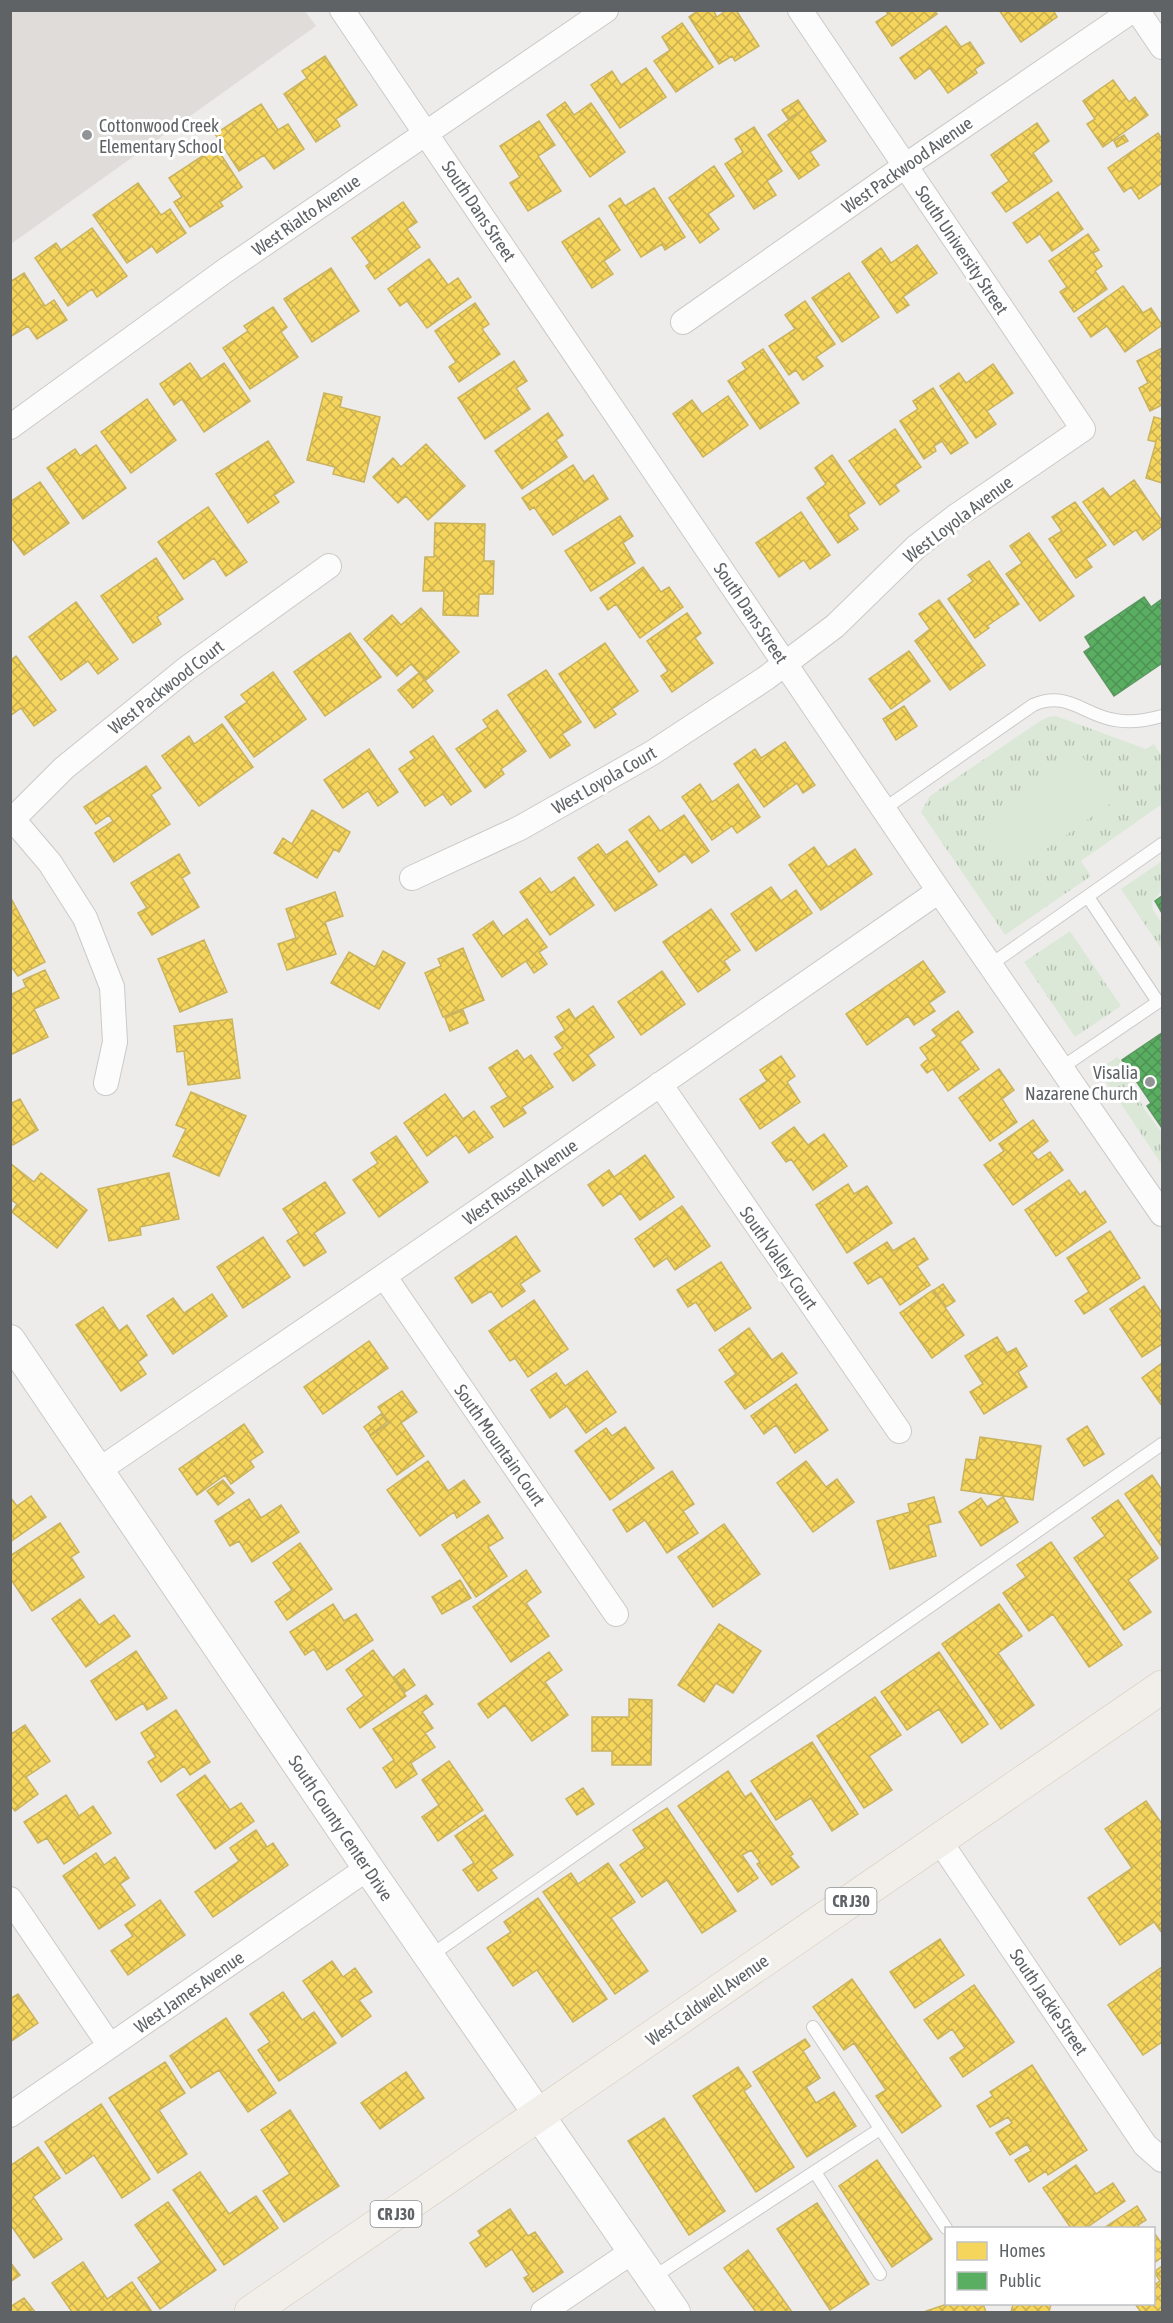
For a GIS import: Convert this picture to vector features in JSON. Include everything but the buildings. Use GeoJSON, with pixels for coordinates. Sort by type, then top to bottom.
{"type":"FeatureCollection","features":[{"type":"Feature","properties":{"kind":"main road","name":"West Caldwell Avenue"},"geometry":{"type":"LineString","coordinates":[[251,2313],[1162,1687]]}},
{"type":"Feature","properties":{"kind":"street","name":"South Dans Street"},"geometry":{"type":"LineString","coordinates":[[342,10],[939,891],[1162,1214]]}},
{"type":"Feature","properties":{"kind":"street","name":"West Rialto Avenue"},"geometry":{"type":"LineString","coordinates":[[10,427],[226,270],[606,10]]}},
{"type":"Feature","properties":{"kind":"street","name":"South University Street"},"geometry":{"type":"LineString","coordinates":[[800,10],[1083,429]]}},
{"type":"Feature","properties":{"kind":"street","name":"West Packwood Avenue"},"geometry":{"type":"LineString","coordinates":[[683,322],[905,166],[1135,10]]}},
{"type":"Feature","properties":{"kind":"street"},"geometry":{"type":"LineString","coordinates":[[1135,10],[1162,47]]}},
{"type":"Feature","properties":{"kind":"street","name":"West Loyola Avenue"},"geometry":{"type":"LineString","coordinates":[[785,663],[834,626],[916,546],[954,517],[1083,429]]}},
{"type":"Feature","properties":{"kind":"street","name":"West Packwood Court"},"geometry":{"type":"LineString","coordinates":[[11,820],[64,768],[186,669],[329,566]]}},
{"type":"Feature","properties":{"kind":"street","name":"West Loyola Court"},"geometry":{"type":"LineString","coordinates":[[412,878],[520,828],[652,753],[785,663]]}},
{"type":"Feature","properties":{"kind":"street"},"geometry":{"type":"LineString","coordinates":[[11,820],[50,863],[85,918],[112,987],[115,1042],[106,1083]]}},
{"type":"Feature","properties":{"kind":"street","name":"West Russell Avenue"},"geometry":{"type":"LineString","coordinates":[[99,1470],[384,1276],[939,891]]}},
{"type":"Feature","properties":{"kind":"street","name":"South Valley Court"},"geometry":{"type":"LineString","coordinates":[[660,1084],[899,1431]]}},
{"type":"Feature","properties":{"kind":"street","name":"South Mountain Court"},"geometry":{"type":"LineString","coordinates":[[384,1276],[616,1614]]}},
{"type":"Feature","properties":{"kind":"street","name":"South County Center Drive"},"geometry":{"type":"LineString","coordinates":[[10,1340],[368,1868],[541,2115],[675,2313]]}},
{"type":"Feature","properties":{"kind":"street","name":"South Jackie Street"},"geometry":{"type":"LineString","coordinates":[[939,1840],[1145,2145],[1162,2160]]}},
{"type":"Feature","properties":{"kind":"street","name":"West James Avenue"},"geometry":{"type":"LineString","coordinates":[[10,2115],[368,1868]]}},
{"type":"Feature","properties":{"kind":"street"},"geometry":{"type":"LineString","coordinates":[[10,1899],[110,2046]]}},
{"type":"Feature","properties":{"kind":"street"},"geometry":{"type":"LineString","coordinates":[[543,2313],[633,2251]]}},
{"type":"Feature","properties":{"kind":"lane"},"geometry":{"type":"LineString","coordinates":[[884,809],[1033,705],[1044,700],[1066,701],[1114,720],[1144,720],[1162,716]]}},
{"type":"Feature","properties":{"kind":"lane"},"geometry":{"type":"LineString","coordinates":[[990,965],[1162,844]]}},
{"type":"Feature","properties":{"kind":"lane"},"geometry":{"type":"LineString","coordinates":[[1061,1068],[1158,1002],[1088,897]]}},
{"type":"Feature","properties":{"kind":"lane"},"geometry":{"type":"LineString","coordinates":[[430,1956],[1162,1444]]}},
{"type":"Feature","properties":{"kind":"lane"},"geometry":{"type":"LineString","coordinates":[[813,2027],[945,2227]]}},
{"type":"Feature","properties":{"kind":"lane"},"geometry":{"type":"LineString","coordinates":[[652,2278],[880,2129]]}},
{"type":"Feature","properties":{"kind":"lane"},"geometry":{"type":"LineString","coordinates":[[815,2172],[880,2274]]}},
{"type":"Feature","properties":{"kind":"shaded area","name":"Cottonwood Creek Elementary School"},"geometry":{"type":"Polygon","coordinates":[[[11,10],[305,11],[316,26],[11,244],[11,10]]]}},
{"type":"Feature","properties":{"kind":"green space"},"geometry":{"type":"Polygon","coordinates":[[[1056,716],[1146,749],[1154,744],[1162,756],[1162,804],[1081,861],[1091,876],[1005,935],[921,812],[930,796],[1040,721],[1056,716]]]}},
{"type":"Feature","properties":{"kind":"green space"},"geometry":{"type":"Polygon","coordinates":[[[1080,753],[1114,801],[1011,874],[978,826],[1080,753]]]}},
{"type":"Feature","properties":{"kind":"green space"},"geometry":{"type":"Polygon","coordinates":[[[1162,861],[1162,891],[1152,902],[1153,910],[1162,923],[1162,950],[1121,889],[1162,861]]]}},
{"type":"Feature","properties":{"kind":"green space"},"geometry":{"type":"Polygon","coordinates":[[[1070,931],[1121,1006],[1075,1037],[1024,962],[1070,931]]]}},
{"type":"Feature","properties":{"kind":"green space"},"geometry":{"type":"Polygon","coordinates":[[[1117,1057],[1127,1069],[1128,1080],[1145,1110],[1162,1133],[1162,1165],[1098,1070],[1117,1057]]]}},
{"type":"Feature","properties":{"kind":"place","name":"Cottonwood Creek Elementary School"},"geometry":{"type":"Point","coordinates":[87,135]}},
{"type":"Feature","properties":{"kind":"place","name":"Visalia Nazarene Church"},"geometry":{"type":"Point","coordinates":[1150,1082]}}]}
